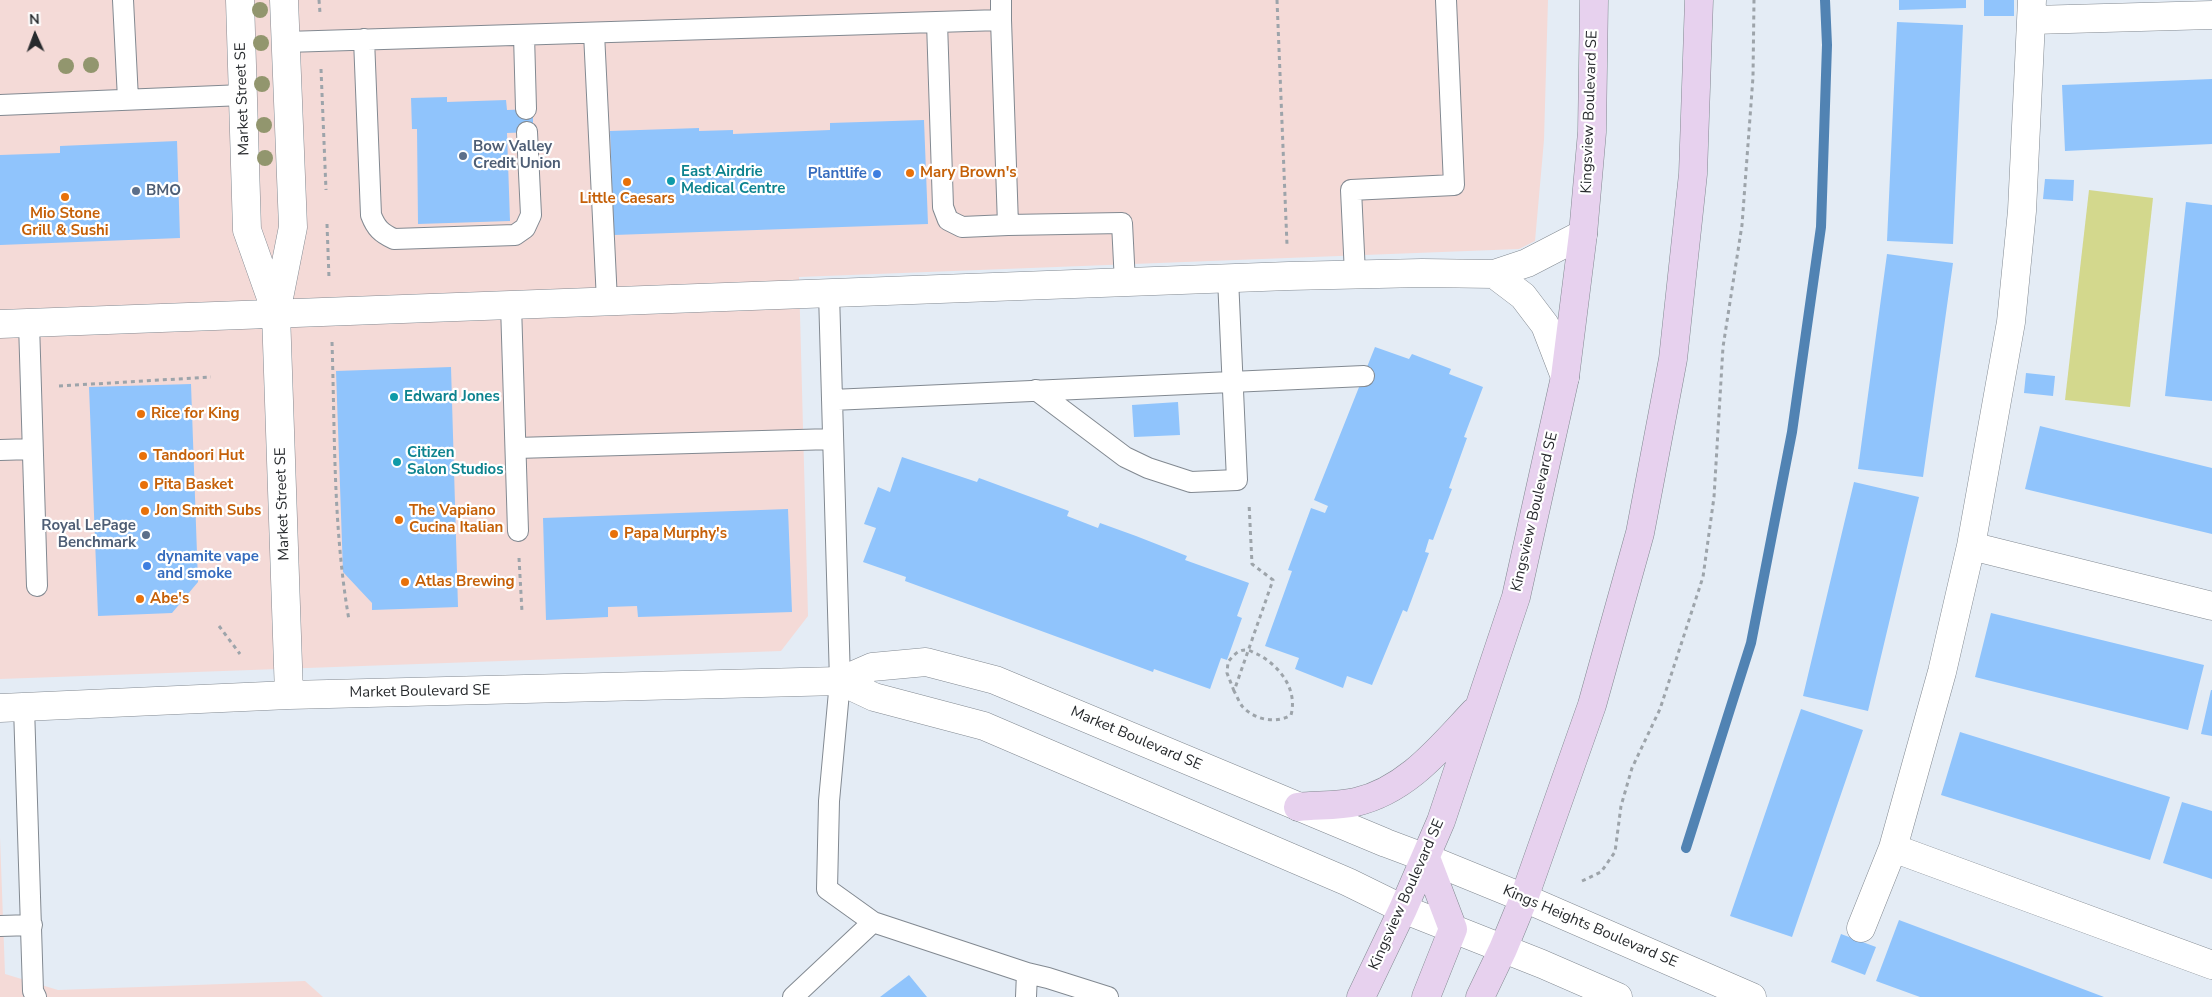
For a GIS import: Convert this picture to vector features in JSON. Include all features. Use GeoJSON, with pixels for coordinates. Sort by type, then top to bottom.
{"type":"FeatureCollection","features":[{"type":"Feature","properties":{"kind":"main road","name":"Kingsview Boulevard SE"},"geometry":{"type":"LineString","coordinates":[[1361,997],[1403,909],[1444,815],[1516,597],[1564,377],[1583,234],[1592,132],[1594,0]]}},
{"type":"Feature","properties":{"kind":"main road"},"geometry":{"type":"LineString","coordinates":[[1480,997],[1503,949],[1524,898],[1592,705],[1640,534],[1673,359],[1693,174],[1699,0]]}},
{"type":"Feature","properties":{"kind":"main road"},"geometry":{"type":"LineString","coordinates":[[1298,807],[1356,802],[1392,788],[1424,766],[1480,705]]}},
{"type":"Feature","properties":{"kind":"main road"},"geometry":{"type":"LineString","coordinates":[[1426,858],[1454,929],[1426,997]]}},
{"type":"Feature","properties":{"kind":"street","name":"Market Street SE"},"geometry":{"type":"LineString","coordinates":[[240,0],[247,230],[276,313]]}},
{"type":"Feature","properties":{"kind":"street","name":"Market Street SE"},"geometry":{"type":"LineString","coordinates":[[284,0],[293,227],[276,313],[289,695]]}},
{"type":"Feature","properties":{"kind":"street"},"geometry":{"type":"LineString","coordinates":[[1861,928],[1893,848],[1942,672],[1971,546],[2011,322],[2022,211],[2032,10],[2212,15]]}},
{"type":"Feature","properties":{"kind":"street"},"geometry":{"type":"LineString","coordinates":[[0,324],[1228,278],[1355,274],[1494,274],[1526,263],[1583,234]]}},
{"type":"Feature","properties":{"kind":"street"},"geometry":{"type":"LineString","coordinates":[[1494,274],[1523,296],[1545,325],[1564,377]]}},
{"type":"Feature","properties":{"kind":"street"},"geometry":{"type":"LineString","coordinates":[[1971,546],[2212,606]]}},
{"type":"Feature","properties":{"kind":"street","name":"Market Boulevard SE"},"geometry":{"type":"LineString","coordinates":[[12,707],[289,695],[840,681],[872,667],[926,662],[965,671],[1004,684],[1298,807],[1426,858]]}},
{"type":"Feature","properties":{"kind":"street","name":"Market Boulevard SE"},"geometry":{"type":"LineString","coordinates":[[840,681],[874,697],[984,726],[1348,882],[1403,909]]}},
{"type":"Feature","properties":{"kind":"street"},"geometry":{"type":"LineString","coordinates":[[1893,848],[2212,965]]}},
{"type":"Feature","properties":{"kind":"street","name":"Kings Heights Boulevard SE"},"geometry":{"type":"LineString","coordinates":[[1426,858],[1524,898],[1752,997]]}},
{"type":"Feature","properties":{"kind":"street"},"geometry":{"type":"LineString","coordinates":[[1403,909],[1618,997]]}},
{"type":"Feature","properties":{"kind":"lane"},"geometry":{"type":"LineString","coordinates":[[123,0],[128,99]]}},
{"type":"Feature","properties":{"kind":"lane"},"geometry":{"type":"LineString","coordinates":[[1001,0],[1008,225]]}},
{"type":"Feature","properties":{"kind":"lane"},"geometry":{"type":"LineString","coordinates":[[1355,274],[1351,190],[1454,186],[1446,0]]}},
{"type":"Feature","properties":{"kind":"lane"},"geometry":{"type":"LineString","coordinates":[[286,42],[1001,20]]}},
{"type":"Feature","properties":{"kind":"lane"},"geometry":{"type":"LineString","coordinates":[[937,22],[944,207],[948,220],[962,227],[1122,223],[1126,283]]}},
{"type":"Feature","properties":{"kind":"lane"},"geometry":{"type":"LineString","coordinates":[[594,33],[607,301]]}},
{"type":"Feature","properties":{"kind":"lane"},"geometry":{"type":"LineString","coordinates":[[524,35],[526,109]]}},
{"type":"Feature","properties":{"kind":"lane"},"geometry":{"type":"LineString","coordinates":[[364,39],[370,215],[375,226],[382,234],[394,238],[515,235],[525,228],[531,216],[527,132]]}},
{"type":"Feature","properties":{"kind":"lane"},"geometry":{"type":"LineString","coordinates":[[0,105],[243,95]]}},
{"type":"Feature","properties":{"kind":"lane"},"geometry":{"type":"LineString","coordinates":[[1036,390],[1126,457],[1148,468],[1191,482],[1237,480],[1228,278]]}},
{"type":"Feature","properties":{"kind":"lane"},"geometry":{"type":"LineString","coordinates":[[829,293],[840,681],[829,801],[827,890],[873,922],[1027,973],[1108,997]]}},
{"type":"Feature","properties":{"kind":"lane"},"geometry":{"type":"LineString","coordinates":[[512,305],[518,531]]}},
{"type":"Feature","properties":{"kind":"lane"},"geometry":{"type":"LineString","coordinates":[[29,323],[37,586]]}},
{"type":"Feature","properties":{"kind":"lane"},"geometry":{"type":"LineString","coordinates":[[832,400],[1364,376]]}},
{"type":"Feature","properties":{"kind":"lane"},"geometry":{"type":"LineString","coordinates":[[516,448],[833,439]]}},
{"type":"Feature","properties":{"kind":"lane"},"geometry":{"type":"LineString","coordinates":[[0,450],[32,449]]}},
{"type":"Feature","properties":{"kind":"lane"},"geometry":{"type":"LineString","coordinates":[[12,707],[32,925],[34,991],[36,997]]}},
{"type":"Feature","properties":{"kind":"lane"},"geometry":{"type":"LineString","coordinates":[[793,997],[873,922]]}},
{"type":"Feature","properties":{"kind":"lane"},"geometry":{"type":"LineString","coordinates":[[0,926],[32,925]]}},
{"type":"Feature","properties":{"kind":"lane"},"geometry":{"type":"LineString","coordinates":[[1026,997],[1027,973]]}},
{"type":"Feature","properties":{"kind":"path"},"geometry":{"type":"LineString","coordinates":[[320,0],[326,199]]}},
{"type":"Feature","properties":{"kind":"path"},"geometry":{"type":"LineString","coordinates":[[1277,0],[1288,276]]}},
{"type":"Feature","properties":{"kind":"path"},"geometry":{"type":"LineString","coordinates":[[1582,881],[1601,872],[1615,852],[1621,806],[1632,768],[1660,709],[1703,578],[1714,497],[1723,347],[1742,224],[1753,77],[1754,0]]}},
{"type":"Feature","properties":{"kind":"path"},"geometry":{"type":"LineString","coordinates":[[327,219],[329,278]]}},
{"type":"Feature","properties":{"kind":"path"},"geometry":{"type":"LineString","coordinates":[[332,335],[336,500],[342,582],[349,620]]}},
{"type":"Feature","properties":{"kind":"path"},"geometry":{"type":"LineString","coordinates":[[53,386],[211,377]]}},
{"type":"Feature","properties":{"kind":"path"},"geometry":{"type":"LineString","coordinates":[[1234,692],[1273,580],[1252,564],[1251,505],[1237,480]]}},
{"type":"Feature","properties":{"kind":"path"},"geometry":{"type":"LineString","coordinates":[[518,531],[522,612]]}},
{"type":"Feature","properties":{"kind":"path"},"geometry":{"type":"LineString","coordinates":[[219,626],[240,654]]}},
{"type":"Feature","properties":{"kind":"path"},"geometry":{"type":"LineString","coordinates":[[1248,649],[1264,657],[1283,675],[1292,695],[1293,706],[1291,715],[1283,720],[1262,718],[1242,706],[1234,692],[1227,673],[1228,662],[1240,651],[1248,649]]}},
{"type":"Feature","properties":{"kind":"shaded area"},"geometry":{"type":"Polygon","coordinates":[[[0,0],[1548,0],[1544,140],[1535,241],[1519,249],[799,277],[808,616],[781,651],[0,679],[0,0]]]}},
{"type":"Feature","properties":{"kind":"shaded area"},"geometry":{"type":"Polygon","coordinates":[[[0,837],[5,974],[58,990],[305,981],[323,997],[0,997],[0,837]]]}},
{"type":"Feature","properties":{"kind":"green space"},"geometry":{"type":"Polygon","coordinates":[[[2089,190],[2153,198],[2130,407],[2065,400],[2089,190]]]}},
{"type":"Feature","properties":{"kind":"building"},"geometry":{"type":"Polygon","coordinates":[[[1899,0],[1966,0],[1966,8],[1899,10],[1899,0]]]}},
{"type":"Feature","properties":{"kind":"building"},"geometry":{"type":"Polygon","coordinates":[[[1984,0],[2014,0],[2014,16],[1984,16],[1984,0]]]}},
{"type":"Feature","properties":{"kind":"building"},"geometry":{"type":"Polygon","coordinates":[[[1897,22],[1963,25],[1953,244],[1887,241],[1897,22]]]}},
{"type":"Feature","properties":{"kind":"building"},"geometry":{"type":"Polygon","coordinates":[[[2212,79],[2212,144],[2065,151],[2062,85],[2212,79]]]}},
{"type":"Feature","properties":{"kind":"building","name":"Bow Valley Credit Union"},"geometry":{"type":"Polygon","coordinates":[[[447,97],[447,102],[506,100],[507,110],[533,109],[533,132],[507,133],[510,221],[418,224],[417,129],[412,129],[411,98],[447,97]]]}},
{"type":"Feature","properties":{"kind":"building"},"geometry":{"type":"Polygon","coordinates":[[[924,120],[928,224],[614,235],[610,131],[699,128],[699,131],[733,130],[733,134],[830,130],[830,123],[924,120]]]}},
{"type":"Feature","properties":{"kind":"building"},"geometry":{"type":"Polygon","coordinates":[[[177,141],[180,238],[0,245],[0,155],[60,153],[60,146],[177,141]]]}},
{"type":"Feature","properties":{"kind":"building"},"geometry":{"type":"Polygon","coordinates":[[[2045,179],[2074,180],[2073,201],[2043,199],[2045,179]]]}},
{"type":"Feature","properties":{"kind":"building"},"geometry":{"type":"Polygon","coordinates":[[[2186,202],[2212,205],[2212,401],[2165,396],[2186,202]]]}},
{"type":"Feature","properties":{"kind":"building"},"geometry":{"type":"Polygon","coordinates":[[[1887,254],[1953,263],[1923,477],[1858,469],[1887,254]]]}},
{"type":"Feature","properties":{"kind":"building"},"geometry":{"type":"Polygon","coordinates":[[[1375,347],[1409,359],[1412,354],[1451,369],[1449,374],[1483,387],[1464,437],[1467,438],[1449,488],[1452,489],[1433,540],[1429,539],[1425,552],[1429,553],[1407,612],[1403,610],[1372,685],[1347,676],[1343,688],[1295,669],[1299,658],[1265,646],[1292,571],[1288,570],[1311,508],[1325,513],[1328,506],[1314,500],[1375,347]]]}},
{"type":"Feature","properties":{"kind":"building"},"geometry":{"type":"Polygon","coordinates":[[[451,367],[458,607],[372,610],[372,603],[343,572],[336,371],[451,367]]]}},
{"type":"Feature","properties":{"kind":"building"},"geometry":{"type":"Polygon","coordinates":[[[2026,373],[2055,376],[2053,396],[2024,393],[2026,373]]]}},
{"type":"Feature","properties":{"kind":"building"},"geometry":{"type":"Polygon","coordinates":[[[191,384],[198,582],[172,613],[98,616],[89,387],[191,384]]]}},
{"type":"Feature","properties":{"kind":"building"},"geometry":{"type":"Polygon","coordinates":[[[1178,402],[1180,435],[1134,437],[1132,405],[1178,402]]]}},
{"type":"Feature","properties":{"kind":"building"},"geometry":{"type":"Polygon","coordinates":[[[2040,426],[2212,468],[2212,534],[2025,489],[2040,426]]]}},
{"type":"Feature","properties":{"kind":"building"},"geometry":{"type":"Polygon","coordinates":[[[902,457],[977,482],[979,478],[1069,511],[1067,516],[1098,528],[1100,523],[1136,536],[1187,556],[1185,560],[1249,583],[1237,616],[1242,618],[1227,660],[1221,658],[1210,689],[1154,669],[1153,672],[905,581],[906,577],[863,562],[876,528],[864,524],[878,487],[890,492],[902,457]]]}},
{"type":"Feature","properties":{"kind":"building"},"geometry":{"type":"Polygon","coordinates":[[[1854,482],[1919,497],[1868,711],[1803,696],[1854,482]]]}},
{"type":"Feature","properties":{"kind":"building"},"geometry":{"type":"Polygon","coordinates":[[[788,509],[792,612],[638,617],[637,606],[608,607],[608,617],[546,620],[543,518],[788,509]]]}},
{"type":"Feature","properties":{"kind":"building"},"geometry":{"type":"Polygon","coordinates":[[[1991,613],[2204,665],[2188,730],[1975,677],[1991,613]]]}},
{"type":"Feature","properties":{"kind":"building"},"geometry":{"type":"Polygon","coordinates":[[[2212,690],[2212,736],[2201,734],[2212,690]]]}},
{"type":"Feature","properties":{"kind":"building"},"geometry":{"type":"Polygon","coordinates":[[[1801,709],[1863,730],[1792,937],[1730,916],[1801,709]]]}},
{"type":"Feature","properties":{"kind":"building"},"geometry":{"type":"Polygon","coordinates":[[[1960,732],[2170,797],[2150,860],[1941,795],[1960,732]]]}},
{"type":"Feature","properties":{"kind":"building"},"geometry":{"type":"Polygon","coordinates":[[[2182,802],[2212,811],[2212,879],[2163,863],[2182,802]]]}},
{"type":"Feature","properties":{"kind":"building"},"geometry":{"type":"Polygon","coordinates":[[[1899,920],[2104,997],[1920,997],[1876,981],[1899,920]]]}},
{"type":"Feature","properties":{"kind":"building"},"geometry":{"type":"Polygon","coordinates":[[[1841,934],[1876,947],[1865,975],[1831,962],[1841,934]]]}},
{"type":"Feature","properties":{"kind":"building"},"geometry":{"type":"Polygon","coordinates":[[[909,975],[927,997],[880,997],[909,975]]]}},
{"type":"Feature","properties":{"kind":"waterway"},"geometry":{"type":"LineString","coordinates":[[1686,848],[1751,643],[1792,432],[1821,227],[1827,45],[1825,0]]}},
{"type":"Feature","properties":{"kind":"place","name":"Bow Valley Credit Union"},"geometry":{"type":"Point","coordinates":[463,156]}},
{"type":"Feature","properties":{"kind":"place","name":"Mary Brown's"},"geometry":{"type":"Point","coordinates":[910,173]}},
{"type":"Feature","properties":{"kind":"place","name":"Plantlife"},"geometry":{"type":"Point","coordinates":[877,174]}},
{"type":"Feature","properties":{"kind":"place","name":"East Airdrie Medical Centre"},"geometry":{"type":"Point","coordinates":[671,181]}},
{"type":"Feature","properties":{"kind":"place","name":"Little Caesars"},"geometry":{"type":"Point","coordinates":[627,182]}},
{"type":"Feature","properties":{"kind":"place","name":"BMO"},"geometry":{"type":"Point","coordinates":[136,191]}},
{"type":"Feature","properties":{"kind":"place","name":"Mio Stone Grill & Sushi"},"geometry":{"type":"Point","coordinates":[65,197]}},
{"type":"Feature","properties":{"kind":"place","name":"Edward Jones"},"geometry":{"type":"Point","coordinates":[394,397]}},
{"type":"Feature","properties":{"kind":"place","name":"Rice for King"},"geometry":{"type":"Point","coordinates":[141,414]}},
{"type":"Feature","properties":{"kind":"place","name":"Tandoori Hut"},"geometry":{"type":"Point","coordinates":[143,456]}},
{"type":"Feature","properties":{"kind":"place","name":"Citizen Salon Studios"},"geometry":{"type":"Point","coordinates":[397,462]}},
{"type":"Feature","properties":{"kind":"place","name":"Pita Basket"},"geometry":{"type":"Point","coordinates":[144,485]}},
{"type":"Feature","properties":{"kind":"place","name":"Jon Smith Subs"},"geometry":{"type":"Point","coordinates":[145,511]}},
{"type":"Feature","properties":{"kind":"place","name":"The Vapiano Cucina Italian"},"geometry":{"type":"Point","coordinates":[399,520]}},
{"type":"Feature","properties":{"kind":"place","name":"Papa Murphy's"},"geometry":{"type":"Point","coordinates":[614,534]}},
{"type":"Feature","properties":{"kind":"place","name":"Royal LePage Benchmark"},"geometry":{"type":"Point","coordinates":[146,535]}},
{"type":"Feature","properties":{"kind":"place","name":"dynamite vape and smoke"},"geometry":{"type":"Point","coordinates":[147,566]}},
{"type":"Feature","properties":{"kind":"place","name":"Atlas Brewing"},"geometry":{"type":"Point","coordinates":[405,582]}},
{"type":"Feature","properties":{"kind":"place","name":"Abe's"},"geometry":{"type":"Point","coordinates":[140,599]}}]}
